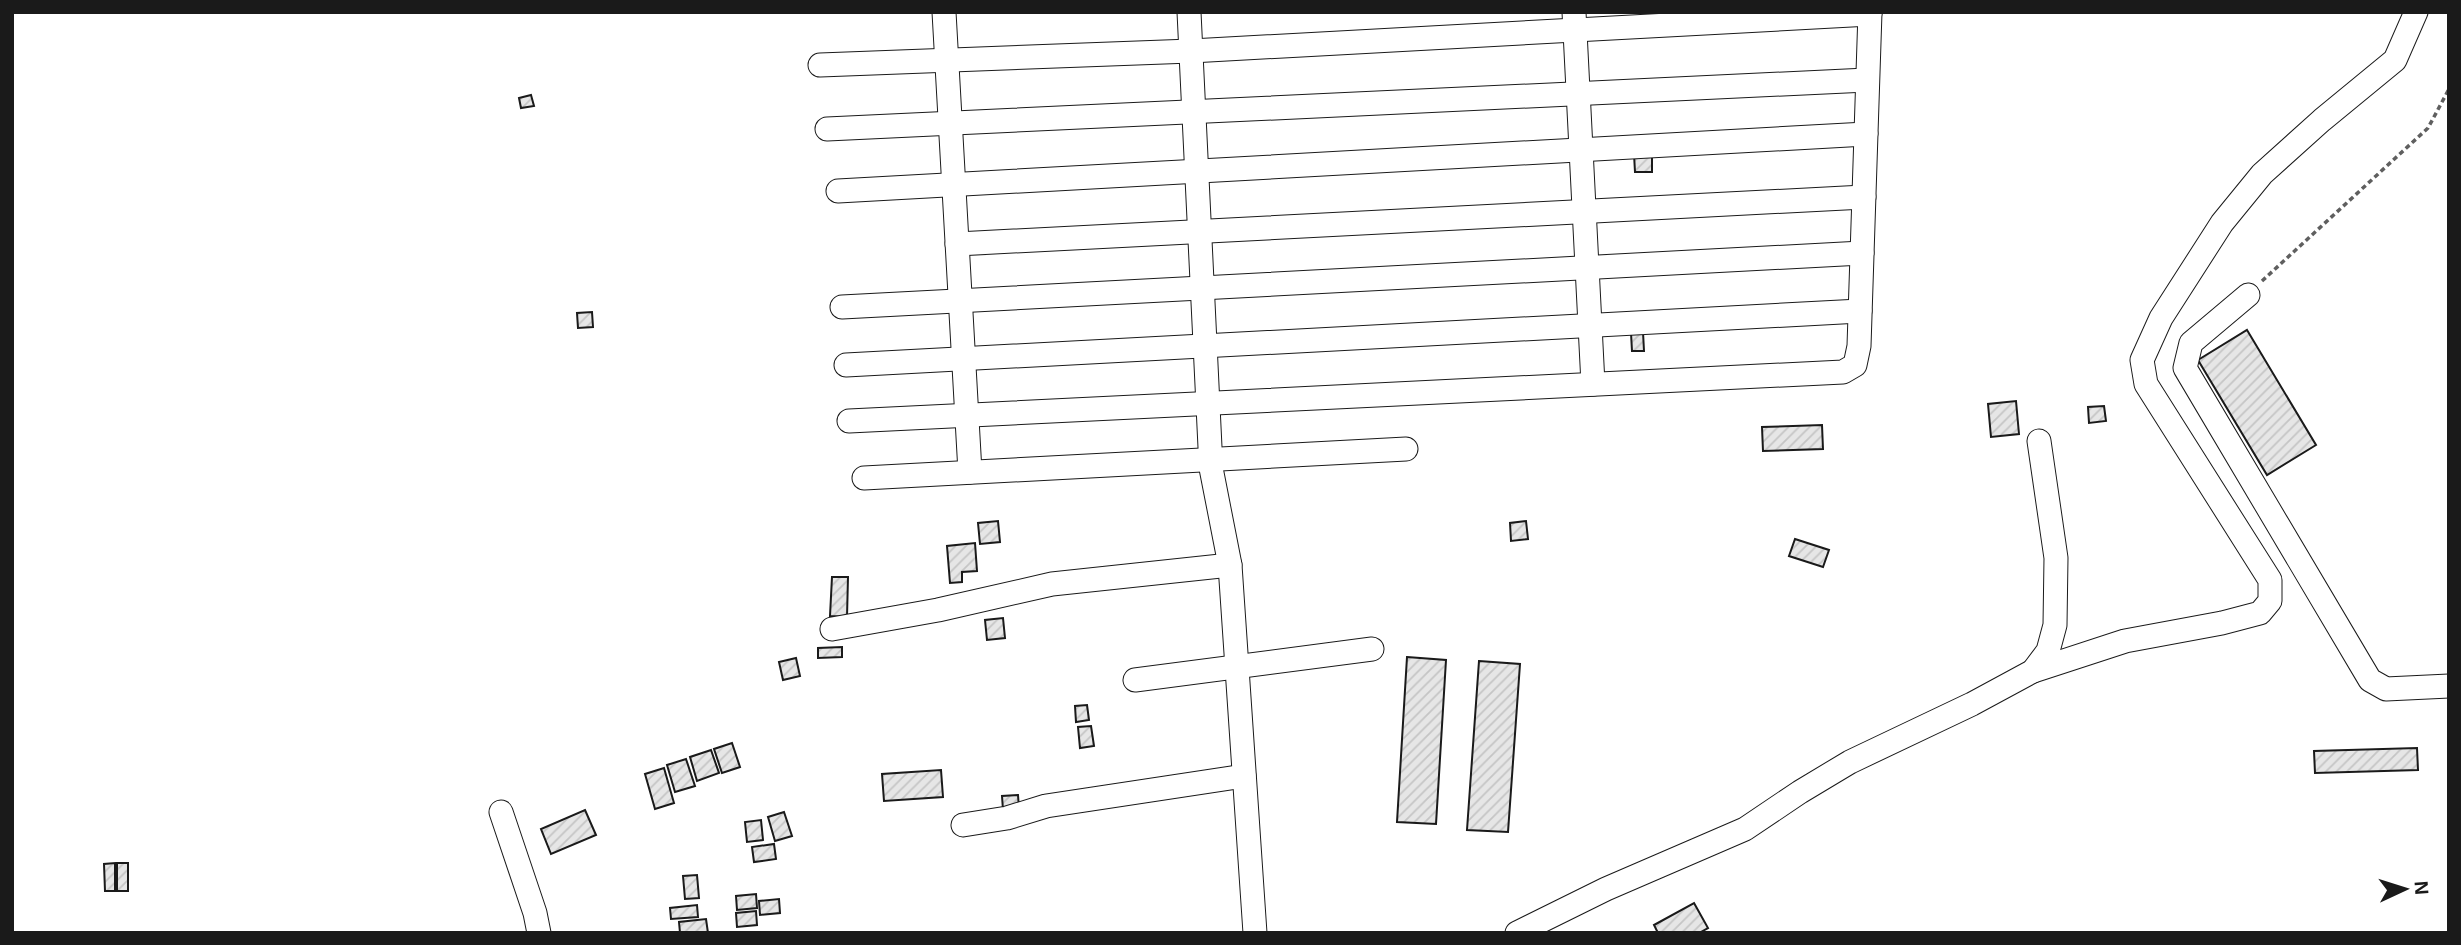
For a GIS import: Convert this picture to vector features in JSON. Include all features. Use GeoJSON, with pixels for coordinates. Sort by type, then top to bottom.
{"type":"FeatureCollection","features":[{"type":"Feature","properties":{"kind":"street"},"geometry":{"type":"LineString","coordinates":[[944,12],[970,472]]}},
{"type":"Feature","properties":{"kind":"street"},"geometry":{"type":"LineString","coordinates":[[1189,12],[1211,460],[1230,565],[1255,933]]}},
{"type":"Feature","properties":{"kind":"street"},"geometry":{"type":"LineString","coordinates":[[1517,933],[1606,889],[1745,829],[1850,762],[1972,704],[2033,671],[2125,641],[2222,623],[2260,612],[2270,601],[2270,580],[2146,384],[2142,360],[2161,318],[2222,223],[2262,174],[2395,60],[2416,12]]}},
{"type":"Feature","properties":{"kind":"street"},"geometry":{"type":"LineString","coordinates":[[820,65],[1191,51],[1575,21],[1870,13],[1859,346],[1855,365],[1843,372],[849,421]]}},
{"type":"Feature","properties":{"kind":"street"},"geometry":{"type":"LineString","coordinates":[[1575,21],[1593,384]]}},
{"type":"Feature","properties":{"kind":"street"},"geometry":{"type":"LineString","coordinates":[[827,129],[1867,80]]}},
{"type":"Feature","properties":{"kind":"street"},"geometry":{"type":"LineString","coordinates":[[838,191],[1866,134]]}},
{"type":"Feature","properties":{"kind":"street"},"geometry":{"type":"LineString","coordinates":[[957,244],[1864,197]]}},
{"type":"Feature","properties":{"kind":"street"},"geometry":{"type":"LineString","coordinates":[[842,307],[1862,253]]}},
{"type":"Feature","properties":{"kind":"street"},"geometry":{"type":"LineString","coordinates":[[2248,295],[2191,343],[2185,368],[2370,680],[2386,689],[2449,686]]}},
{"type":"Feature","properties":{"kind":"street"},"geometry":{"type":"LineString","coordinates":[[846,365],[1860,311]]}},
{"type":"Feature","properties":{"kind":"street"},"geometry":{"type":"LineString","coordinates":[[2033,671],[2048,651],[2055,625],[2056,558],[2039,442]]}},
{"type":"Feature","properties":{"kind":"street"},"geometry":{"type":"LineString","coordinates":[[864,478],[1406,449]]}},
{"type":"Feature","properties":{"kind":"street"},"geometry":{"type":"LineString","coordinates":[[832,629],[938,610],[1052,584],[1230,565]]}},
{"type":"Feature","properties":{"kind":"street"},"geometry":{"type":"LineString","coordinates":[[1135,680],[1372,649]]}},
{"type":"Feature","properties":{"kind":"street"},"geometry":{"type":"LineString","coordinates":[[963,825],[1007,818],[1046,806],[1244,776]]}},
{"type":"Feature","properties":{"kind":"street"},"geometry":{"type":"LineString","coordinates":[[501,813],[535,913],[539,933]]}},
{"type":"Feature","properties":{"kind":"path"},"geometry":{"type":"LineString","coordinates":[[2248,295],[2428,128],[2449,89]]}},
{"type":"Feature","properties":{"kind":"building"},"geometry":{"type":"Polygon","coordinates":[[[531,95],[534,106],[521,108],[519,98],[531,95]]]}},
{"type":"Feature","properties":{"kind":"building"},"geometry":{"type":"Polygon","coordinates":[[[1634,154],[1652,154],[1652,172],[1635,172],[1634,154]]]}},
{"type":"Feature","properties":{"kind":"building"},"geometry":{"type":"Polygon","coordinates":[[[592,312],[593,327],[578,328],[577,313],[592,312]]]}},
{"type":"Feature","properties":{"kind":"building"},"geometry":{"type":"Polygon","coordinates":[[[2247,330],[2316,445],[2267,475],[2198,360],[2247,330]]]}},
{"type":"Feature","properties":{"kind":"building"},"geometry":{"type":"Polygon","coordinates":[[[1643,332],[1644,351],[1632,351],[1631,333],[1643,332]]]}},
{"type":"Feature","properties":{"kind":"building"},"geometry":{"type":"Polygon","coordinates":[[[2016,401],[2019,434],[1991,437],[1988,404],[2016,401]]]}},
{"type":"Feature","properties":{"kind":"building"},"geometry":{"type":"Polygon","coordinates":[[[2104,406],[2106,421],[2089,423],[2088,407],[2104,406]]]}},
{"type":"Feature","properties":{"kind":"building"},"geometry":{"type":"Polygon","coordinates":[[[1822,425],[1823,449],[1763,451],[1762,427],[1822,425]]]}},
{"type":"Feature","properties":{"kind":"building"},"geometry":{"type":"Polygon","coordinates":[[[998,521],[1000,542],[980,544],[978,523],[998,521]]]}},
{"type":"Feature","properties":{"kind":"building"},"geometry":{"type":"Polygon","coordinates":[[[1526,521],[1528,539],[1511,541],[1510,523],[1526,521]]]}},
{"type":"Feature","properties":{"kind":"building"},"geometry":{"type":"Polygon","coordinates":[[[1795,539],[1829,550],[1823,567],[1789,556],[1795,539]]]}},
{"type":"Feature","properties":{"kind":"building"},"geometry":{"type":"Polygon","coordinates":[[[975,543],[977,571],[962,572],[962,582],[950,583],[947,546],[975,543]]]}},
{"type":"Feature","properties":{"kind":"building"},"geometry":{"type":"Polygon","coordinates":[[[832,577],[848,577],[847,617],[830,616],[832,577]]]}},
{"type":"Feature","properties":{"kind":"building"},"geometry":{"type":"Polygon","coordinates":[[[1003,618],[1005,638],[987,640],[985,620],[1003,618]]]}},
{"type":"Feature","properties":{"kind":"building"},"geometry":{"type":"Polygon","coordinates":[[[842,647],[842,657],[818,658],[818,648],[842,647]]]}},
{"type":"Feature","properties":{"kind":"building"},"geometry":{"type":"Polygon","coordinates":[[[1407,657],[1446,660],[1436,824],[1397,822],[1407,657]]]}},
{"type":"Feature","properties":{"kind":"building"},"geometry":{"type":"Polygon","coordinates":[[[796,658],[800,676],[783,680],[779,662],[796,658]]]}},
{"type":"Feature","properties":{"kind":"building"},"geometry":{"type":"Polygon","coordinates":[[[1479,661],[1520,664],[1508,832],[1467,830],[1479,661]]]}},
{"type":"Feature","properties":{"kind":"building"},"geometry":{"type":"Polygon","coordinates":[[[1087,705],[1089,720],[1076,722],[1075,706],[1087,705]]]}},
{"type":"Feature","properties":{"kind":"building"},"geometry":{"type":"Polygon","coordinates":[[[1091,726],[1094,746],[1080,748],[1078,727],[1091,726]]]}},
{"type":"Feature","properties":{"kind":"building"},"geometry":{"type":"Polygon","coordinates":[[[732,743],[740,767],[722,773],[714,749],[732,743]]]}},
{"type":"Feature","properties":{"kind":"building"},"geometry":{"type":"Polygon","coordinates":[[[2417,748],[2418,770],[2315,773],[2314,751],[2417,748]]]}},
{"type":"Feature","properties":{"kind":"building"},"geometry":{"type":"Polygon","coordinates":[[[711,750],[719,773],[697,781],[690,757],[711,750]]]}},
{"type":"Feature","properties":{"kind":"building"},"geometry":{"type":"Polygon","coordinates":[[[686,759],[695,786],[675,792],[667,765],[686,759]]]}},
{"type":"Feature","properties":{"kind":"building"},"geometry":{"type":"Polygon","coordinates":[[[664,768],[674,803],[655,809],[645,774],[664,768]]]}},
{"type":"Feature","properties":{"kind":"building"},"geometry":{"type":"Polygon","coordinates":[[[941,770],[943,797],[884,801],[882,774],[941,770]]]}},
{"type":"Feature","properties":{"kind":"building"},"geometry":{"type":"Polygon","coordinates":[[[1018,795],[1019,809],[1003,810],[1002,796],[1018,795]]]}},
{"type":"Feature","properties":{"kind":"building"},"geometry":{"type":"Polygon","coordinates":[[[585,810],[596,835],[551,854],[541,829],[585,810]]]}},
{"type":"Feature","properties":{"kind":"building"},"geometry":{"type":"Polygon","coordinates":[[[784,812],[792,836],[775,841],[768,817],[784,812]]]}},
{"type":"Feature","properties":{"kind":"building"},"geometry":{"type":"Polygon","coordinates":[[[761,820],[763,840],[747,842],[745,822],[761,820]]]}},
{"type":"Feature","properties":{"kind":"building"},"geometry":{"type":"Polygon","coordinates":[[[774,844],[776,859],[754,862],[752,847],[774,844]]]}},
{"type":"Feature","properties":{"kind":"building"},"geometry":{"type":"Polygon","coordinates":[[[115,863],[115,891],[105,891],[104,864],[115,863]]]}},
{"type":"Feature","properties":{"kind":"building"},"geometry":{"type":"Polygon","coordinates":[[[117,863],[128,863],[128,891],[117,891],[117,863]]]}},
{"type":"Feature","properties":{"kind":"building"},"geometry":{"type":"Polygon","coordinates":[[[697,875],[699,898],[685,899],[683,876],[697,875]]]}},
{"type":"Feature","properties":{"kind":"building"},"geometry":{"type":"Polygon","coordinates":[[[756,894],[757,908],[737,910],[736,896],[756,894]]]}},
{"type":"Feature","properties":{"kind":"building"},"geometry":{"type":"Polygon","coordinates":[[[779,899],[780,913],[760,915],[759,901],[779,899]]]}},
{"type":"Feature","properties":{"kind":"building"},"geometry":{"type":"Polygon","coordinates":[[[1694,903],[1708,928],[1699,933],[1658,933],[1654,925],[1694,903]]]}},
{"type":"Feature","properties":{"kind":"building"},"geometry":{"type":"Polygon","coordinates":[[[697,905],[698,917],[671,919],[670,908],[697,905]]]}},
{"type":"Feature","properties":{"kind":"building"},"geometry":{"type":"Polygon","coordinates":[[[756,911],[757,925],[737,927],[736,913],[756,911]]]}},
{"type":"Feature","properties":{"kind":"building"},"geometry":{"type":"Polygon","coordinates":[[[706,919],[708,933],[680,933],[679,922],[706,919]]]}}]}
